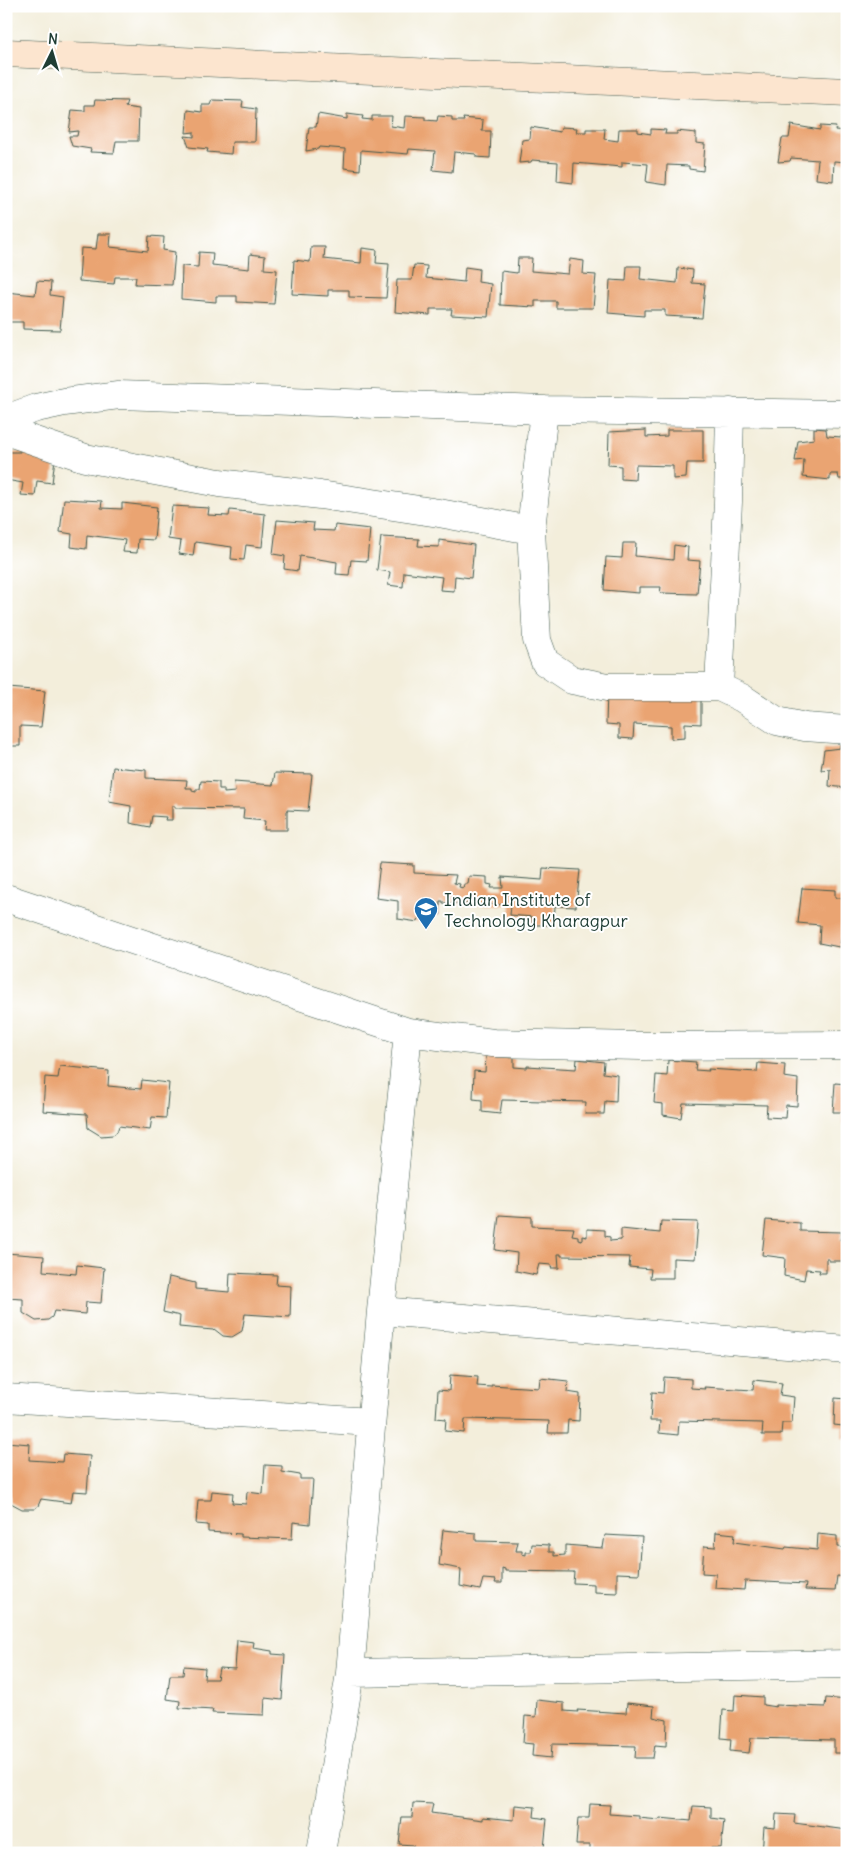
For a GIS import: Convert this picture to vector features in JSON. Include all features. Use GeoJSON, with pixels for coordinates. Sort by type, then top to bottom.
{"type":"FeatureCollection","features":[{"type":"Feature","properties":{"kind":"street"},"geometry":{"type":"LineString","coordinates":[[6,53],[847,92]]}},
{"type":"Feature","properties":{"kind":"street"},"geometry":{"type":"LineString","coordinates":[[6,419],[36,408],[64,402],[119,395],[544,410],[847,414]]}},
{"type":"Feature","properties":{"kind":"street"},"geometry":{"type":"LineString","coordinates":[[544,410],[531,530],[537,640],[545,662],[572,680],[607,687],[680,686],[720,688],[742,698],[777,721],[805,728],[847,730]]}},
{"type":"Feature","properties":{"kind":"street"},"geometry":{"type":"LineString","coordinates":[[720,688],[730,412]]}},
{"type":"Feature","properties":{"kind":"street"},"geometry":{"type":"LineString","coordinates":[[6,431],[85,458],[219,483],[320,495],[439,513],[531,530]]}},
{"type":"Feature","properties":{"kind":"street"},"geometry":{"type":"LineString","coordinates":[[6,898],[408,1032],[493,1043],[641,1046],[847,1045]]}},
{"type":"Feature","properties":{"kind":"street"},"geometry":{"type":"LineString","coordinates":[[321,1853],[350,1674],[380,1311],[408,1032]]}},
{"type":"Feature","properties":{"kind":"street"},"geometry":{"type":"LineString","coordinates":[[380,1311],[847,1350]]}},
{"type":"Feature","properties":{"kind":"street"},"geometry":{"type":"LineString","coordinates":[[6,1398],[371,1422]]}},
{"type":"Feature","properties":{"kind":"street"},"geometry":{"type":"LineString","coordinates":[[350,1674],[847,1664]]}},
{"type":"Feature","properties":{"kind":"building"},"geometry":{"type":"Polygon","coordinates":[[[95,100],[127,101],[125,107],[139,109],[138,141],[116,141],[114,153],[90,152],[91,149],[72,146],[69,136],[77,136],[78,131],[69,132],[72,110],[85,111],[85,105],[94,105],[95,100]]]}},
{"type":"Feature","properties":{"kind":"building"},"geometry":{"type":"Polygon","coordinates":[[[212,100],[243,101],[242,107],[256,109],[255,142],[232,142],[231,154],[207,152],[208,149],[189,147],[185,136],[194,137],[194,132],[186,133],[188,110],[202,112],[202,105],[210,105],[212,100]]]}},
{"type":"Feature","properties":{"kind":"building"},"geometry":{"type":"Polygon","coordinates":[[[318,114],[347,119],[347,114],[363,116],[362,119],[372,120],[372,116],[392,116],[391,126],[404,128],[405,116],[425,117],[425,120],[437,121],[438,116],[452,117],[452,121],[464,121],[463,118],[483,120],[482,131],[491,131],[490,158],[476,157],[476,154],[454,152],[452,172],[433,170],[435,151],[409,149],[408,154],[361,150],[360,170],[344,168],[345,149],[319,147],[318,149],[306,151],[309,127],[316,127],[318,114]]]}},
{"type":"Feature","properties":{"kind":"building"},"geometry":{"type":"Polygon","coordinates":[[[791,125],[820,130],[820,126],[836,127],[835,130],[845,131],[845,127],[847,127],[847,162],[834,161],[833,181],[816,179],[818,160],[791,158],[790,161],[778,162],[782,138],[789,138],[791,125]]]}},
{"type":"Feature","properties":{"kind":"building"},"geometry":{"type":"Polygon","coordinates":[[[531,127],[560,132],[561,127],[577,128],[576,132],[586,132],[586,129],[605,129],[604,139],[618,141],[619,129],[638,129],[638,132],[651,134],[651,129],[666,130],[665,134],[677,134],[677,131],[696,133],[696,143],[705,144],[703,171],[689,169],[689,166],[667,165],[666,185],[646,182],[648,164],[622,162],[622,167],[574,163],[573,183],[557,181],[558,162],[532,160],[531,162],[519,163],[522,140],[530,139],[531,127]]]}},
{"type":"Feature","properties":{"kind":"building"},"geometry":{"type":"Polygon","coordinates":[[[98,234],[111,234],[110,247],[148,251],[149,236],[164,237],[163,250],[175,252],[172,285],[135,284],[136,277],[115,277],[114,284],[79,281],[81,248],[96,249],[98,234]]]}},
{"type":"Feature","properties":{"kind":"building"},"geometry":{"type":"Polygon","coordinates":[[[311,247],[325,247],[324,259],[361,263],[362,248],[377,250],[376,263],[389,264],[386,298],[349,297],[349,290],[328,290],[328,296],[292,294],[294,260],[310,262],[311,247]]]}},
{"type":"Feature","properties":{"kind":"building"},"geometry":{"type":"Polygon","coordinates":[[[199,252],[213,253],[212,265],[249,269],[250,254],[265,256],[264,269],[277,270],[274,304],[237,302],[237,296],[216,296],[216,302],[181,299],[182,266],[198,267],[199,252]]]}},
{"type":"Feature","properties":{"kind":"building"},"geometry":{"type":"Polygon","coordinates":[[[518,258],[532,258],[531,271],[568,274],[570,259],[584,261],[583,274],[596,275],[593,308],[556,308],[556,301],[535,301],[535,307],[500,305],[501,271],[517,273],[518,258]]]}},
{"type":"Feature","properties":{"kind":"building"},"geometry":{"type":"Polygon","coordinates":[[[414,265],[427,266],[426,278],[464,282],[465,267],[479,269],[478,282],[491,284],[488,317],[451,315],[452,309],[430,309],[430,315],[395,312],[397,280],[412,280],[414,265]]]}},
{"type":"Feature","properties":{"kind":"building"},"geometry":{"type":"Polygon","coordinates":[[[627,266],[641,266],[640,279],[677,283],[678,268],[693,270],[692,283],[705,284],[702,318],[665,316],[665,310],[644,310],[644,316],[608,313],[610,280],[626,281],[627,266]]]}},
{"type":"Feature","properties":{"kind":"building"},"geometry":{"type":"Polygon","coordinates":[[[37,281],[51,282],[50,295],[63,297],[60,330],[23,329],[23,322],[6,322],[6,292],[35,295],[37,281]]]}},
{"type":"Feature","properties":{"kind":"building"},"geometry":{"type":"Polygon","coordinates":[[[814,428],[826,429],[827,436],[842,437],[842,440],[847,440],[847,479],[839,479],[838,474],[830,474],[830,480],[803,477],[804,460],[795,461],[798,441],[814,439],[814,428]]]}},
{"type":"Feature","properties":{"kind":"building"},"geometry":{"type":"Polygon","coordinates":[[[646,430],[646,437],[667,436],[667,430],[703,430],[703,463],[687,463],[686,478],[673,479],[673,466],[636,465],[635,480],[621,479],[621,466],[608,465],[609,432],[646,430]]]}},
{"type":"Feature","properties":{"kind":"building"},"geometry":{"type":"Polygon","coordinates":[[[20,446],[56,450],[52,483],[37,481],[35,496],[21,495],[23,483],[6,480],[6,452],[20,452],[20,446]]]}},
{"type":"Feature","properties":{"kind":"building"},"geometry":{"type":"Polygon","coordinates":[[[64,499],[102,501],[101,508],[122,509],[122,503],[157,507],[154,540],[138,539],[137,553],[123,552],[125,540],[87,535],[86,549],[71,547],[72,534],[60,532],[64,499]]]}},
{"type":"Feature","properties":{"kind":"building"},"geometry":{"type":"Polygon","coordinates":[[[172,506],[209,508],[208,515],[229,516],[230,510],[265,514],[262,547],[246,545],[244,560],[231,559],[232,547],[195,542],[193,556],[179,554],[181,541],[168,539],[172,506]]]}},
{"type":"Feature","properties":{"kind":"building"},"geometry":{"type":"Polygon","coordinates":[[[277,520],[314,523],[313,530],[334,531],[335,525],[370,529],[367,561],[351,560],[349,575],[336,574],[337,562],[300,556],[298,571],[284,569],[285,556],[273,554],[277,520]]]}},
{"type":"Feature","properties":{"kind":"building"},"geometry":{"type":"Polygon","coordinates":[[[381,537],[419,539],[418,546],[439,547],[439,540],[474,545],[471,578],[455,576],[454,591],[440,590],[442,577],[404,572],[403,587],[388,585],[390,572],[377,570],[381,537]]]}},
{"type":"Feature","properties":{"kind":"building"},"geometry":{"type":"Polygon","coordinates":[[[623,543],[636,543],[635,556],[673,560],[674,545],[688,547],[687,560],[700,561],[697,594],[660,593],[661,587],[639,587],[639,593],[604,590],[606,557],[622,558],[623,543]]]}},
{"type":"Feature","properties":{"kind":"building"},"geometry":{"type":"Polygon","coordinates":[[[8,688],[45,691],[41,727],[20,726],[20,746],[6,746],[6,701],[8,688]]]}},
{"type":"Feature","properties":{"kind":"building"},"geometry":{"type":"Polygon","coordinates":[[[607,691],[701,691],[701,724],[685,723],[685,738],[671,739],[671,726],[634,724],[633,739],[619,738],[619,725],[606,724],[607,691]]]}},
{"type":"Feature","properties":{"kind":"building"},"geometry":{"type":"Polygon","coordinates":[[[840,737],[847,738],[847,788],[829,786],[830,769],[821,770],[824,750],[840,748],[840,737]]]}},
{"type":"Feature","properties":{"kind":"building"},"geometry":{"type":"Polygon","coordinates":[[[113,767],[146,770],[146,778],[187,780],[186,788],[192,788],[192,791],[196,792],[196,789],[200,789],[201,781],[219,782],[219,789],[224,789],[224,793],[235,792],[234,782],[273,785],[275,773],[312,774],[308,811],[287,810],[287,830],[264,830],[265,821],[243,819],[244,809],[175,808],[175,806],[172,806],[172,820],[165,820],[166,817],[152,816],[150,827],[130,823],[131,806],[109,802],[113,767]]]}},
{"type":"Feature","properties":{"kind":"building"},"geometry":{"type":"Polygon","coordinates":[[[380,863],[414,865],[414,873],[456,875],[454,883],[460,884],[459,887],[463,888],[464,884],[468,884],[469,876],[487,877],[487,884],[492,885],[491,888],[503,888],[502,877],[542,880],[543,868],[580,870],[576,907],[555,906],[554,925],[532,925],[532,917],[510,915],[511,905],[443,903],[443,901],[440,901],[440,915],[433,916],[434,912],[420,912],[418,922],[398,919],[398,901],[376,898],[380,863]]]}},
{"type":"Feature","properties":{"kind":"building"},"geometry":{"type":"Polygon","coordinates":[[[802,888],[835,890],[835,898],[847,898],[847,937],[842,936],[839,947],[819,943],[820,925],[798,923],[802,888]]]}},
{"type":"Feature","properties":{"kind":"building"},"geometry":{"type":"Polygon","coordinates":[[[486,1056],[514,1058],[514,1067],[527,1068],[527,1066],[576,1069],[577,1059],[604,1062],[603,1073],[617,1075],[616,1102],[605,1101],[604,1114],[585,1114],[586,1102],[502,1100],[500,1114],[482,1112],[482,1100],[473,1099],[474,1071],[485,1072],[486,1056]]]}},
{"type":"Feature","properties":{"kind":"building"},"geometry":{"type":"Polygon","coordinates":[[[668,1060],[696,1062],[695,1070],[709,1071],[708,1069],[757,1072],[758,1063],[785,1065],[784,1077],[798,1079],[797,1106],[786,1105],[785,1118],[766,1117],[767,1105],[683,1103],[681,1118],[663,1115],[663,1104],[654,1103],[656,1075],[667,1076],[668,1060]]]}},
{"type":"Feature","properties":{"kind":"building"},"geometry":{"type":"Polygon","coordinates":[[[60,1066],[109,1071],[108,1086],[141,1089],[142,1080],[169,1083],[166,1118],[152,1117],[150,1130],[119,1126],[117,1132],[113,1135],[101,1136],[88,1128],[87,1114],[43,1111],[45,1077],[58,1078],[60,1066]]]}},
{"type":"Feature","properties":{"kind":"building"},"geometry":{"type":"Polygon","coordinates":[[[835,1083],[847,1084],[847,1125],[842,1124],[843,1112],[833,1112],[835,1083]]]}},
{"type":"Feature","properties":{"kind":"building"},"geometry":{"type":"Polygon","coordinates":[[[499,1215],[532,1217],[532,1226],[574,1228],[572,1235],[578,1236],[578,1239],[582,1240],[582,1236],[587,1237],[587,1229],[605,1230],[605,1236],[610,1237],[610,1241],[621,1240],[621,1229],[660,1233],[661,1221],[698,1222],[695,1259],[673,1258],[673,1278],[650,1278],[651,1269],[629,1267],[630,1257],[561,1256],[561,1254],[558,1254],[559,1268],[551,1268],[552,1265],[539,1264],[536,1275],[516,1271],[517,1253],[495,1250],[499,1215]]]}},
{"type":"Feature","properties":{"kind":"building"},"geometry":{"type":"Polygon","coordinates":[[[766,1220],[800,1223],[800,1231],[842,1232],[840,1240],[846,1241],[847,1261],[829,1261],[829,1259],[826,1259],[826,1273],[819,1273],[820,1270],[806,1269],[804,1280],[784,1276],[785,1258],[762,1255],[766,1220]]]}},
{"type":"Feature","properties":{"kind":"building"},"geometry":{"type":"Polygon","coordinates":[[[6,1253],[44,1256],[43,1271],[76,1274],[77,1265],[104,1268],[101,1303],[86,1302],[85,1314],[54,1311],[52,1317],[48,1320],[36,1321],[23,1313],[23,1299],[6,1298],[6,1253]]]}},
{"type":"Feature","properties":{"kind":"building"},"geometry":{"type":"Polygon","coordinates":[[[230,1273],[277,1275],[276,1285],[291,1286],[290,1317],[245,1314],[242,1331],[232,1337],[223,1336],[214,1329],[179,1327],[180,1316],[163,1312],[169,1277],[195,1283],[195,1289],[229,1292],[230,1273]]]}},
{"type":"Feature","properties":{"kind":"building"},"geometry":{"type":"Polygon","coordinates":[[[450,1375],[478,1377],[477,1386],[491,1387],[491,1385],[539,1388],[540,1378],[568,1381],[567,1392],[580,1394],[579,1421],[568,1420],[567,1433],[548,1433],[549,1421],[465,1419],[464,1433],[445,1431],[446,1419],[436,1418],[438,1390],[449,1391],[450,1375]]]}},
{"type":"Feature","properties":{"kind":"building"},"geometry":{"type":"Polygon","coordinates":[[[664,1377],[691,1379],[691,1388],[705,1389],[704,1387],[753,1390],[754,1380],[782,1383],[780,1395],[794,1397],[792,1423],[782,1423],[781,1435],[762,1435],[763,1423],[679,1421],[678,1435],[659,1433],[660,1421],[650,1421],[652,1392],[663,1393],[664,1377]]]}},
{"type":"Feature","properties":{"kind":"building"},"geometry":{"type":"Polygon","coordinates":[[[835,1398],[847,1399],[847,1439],[842,1438],[843,1426],[834,1425],[835,1398]]]}},
{"type":"Feature","properties":{"kind":"building"},"geometry":{"type":"Polygon","coordinates":[[[6,1442],[30,1444],[29,1460],[62,1462],[63,1454],[90,1456],[87,1492],[73,1491],[71,1503],[41,1499],[38,1506],[34,1509],[22,1509],[9,1502],[9,1487],[6,1487],[6,1442]]]}},
{"type":"Feature","properties":{"kind":"building"},"geometry":{"type":"Polygon","coordinates":[[[265,1465],[282,1466],[282,1472],[300,1475],[300,1479],[313,1479],[310,1524],[293,1522],[292,1539],[241,1537],[241,1534],[208,1532],[208,1525],[196,1524],[198,1500],[211,1500],[212,1491],[233,1493],[232,1503],[246,1504],[247,1492],[263,1494],[265,1465]]]}},
{"type":"Feature","properties":{"kind":"building"},"geometry":{"type":"Polygon","coordinates":[[[443,1530],[476,1533],[476,1541],[518,1542],[516,1551],[522,1551],[522,1554],[526,1555],[526,1552],[531,1552],[532,1544],[549,1545],[549,1552],[554,1552],[554,1556],[565,1555],[565,1545],[603,1548],[605,1535],[642,1537],[639,1574],[617,1573],[617,1593],[594,1592],[594,1584],[573,1583],[574,1572],[505,1571],[502,1568],[502,1583],[495,1583],[496,1580],[483,1579],[480,1590],[460,1586],[461,1569],[439,1565],[443,1530]]]}},
{"type":"Feature","properties":{"kind":"building"},"geometry":{"type":"Polygon","coordinates":[[[716,1532],[735,1534],[734,1542],[785,1549],[786,1547],[817,1550],[818,1534],[837,1536],[837,1547],[847,1548],[847,1577],[837,1576],[835,1591],[805,1590],[806,1584],[745,1581],[744,1590],[715,1588],[716,1574],[702,1573],[704,1546],[715,1547],[716,1532]]]}},
{"type":"Feature","properties":{"kind":"building"},"geometry":{"type":"Polygon","coordinates":[[[237,1640],[254,1642],[253,1648],[272,1651],[272,1654],[285,1655],[282,1700],[265,1698],[264,1715],[212,1713],[213,1710],[179,1708],[180,1701],[167,1699],[170,1675],[183,1675],[184,1666],[205,1668],[204,1679],[217,1679],[219,1668],[235,1669],[237,1640]]]}},
{"type":"Feature","properties":{"kind":"building"},"geometry":{"type":"Polygon","coordinates":[[[735,1695],[763,1697],[763,1705],[776,1707],[776,1705],[825,1707],[826,1698],[847,1700],[847,1753],[834,1753],[834,1740],[751,1738],[749,1753],[730,1751],[731,1739],[721,1738],[723,1710],[734,1711],[735,1695]]]}},
{"type":"Feature","properties":{"kind":"building"},"geometry":{"type":"Polygon","coordinates":[[[537,1700],[564,1703],[564,1711],[578,1712],[577,1710],[626,1713],[627,1703],[654,1706],[653,1717],[667,1720],[666,1746],[655,1745],[653,1758],[635,1758],[636,1746],[552,1744],[551,1758],[532,1756],[533,1744],[523,1743],[525,1716],[536,1717],[537,1700]]]}},
{"type":"Feature","properties":{"kind":"building"},"geometry":{"type":"Polygon","coordinates":[[[413,1803],[433,1804],[431,1813],[483,1820],[483,1817],[514,1820],[515,1805],[535,1807],[534,1817],[547,1819],[544,1848],[534,1847],[533,1853],[413,1853],[413,1845],[399,1844],[402,1817],[412,1817],[413,1803]]]}},
{"type":"Feature","properties":{"kind":"building"},"geometry":{"type":"Polygon","coordinates":[[[590,1804],[610,1805],[609,1814],[639,1816],[639,1818],[659,1820],[660,1818],[691,1821],[693,1806],[711,1807],[711,1818],[724,1820],[721,1848],[711,1848],[710,1853],[590,1853],[590,1845],[576,1845],[578,1818],[589,1818],[590,1804]]]}},
{"type":"Feature","properties":{"kind":"building"},"geometry":{"type":"Polygon","coordinates":[[[776,1814],[795,1815],[794,1823],[847,1830],[847,1853],[762,1853],[764,1827],[775,1828],[776,1814]]]}},
{"type":"Feature","properties":{"kind":"place","name":"Indian Institute of Technology Kharagpur"},"geometry":{"type":"Point","coordinates":[426,930]}}]}
